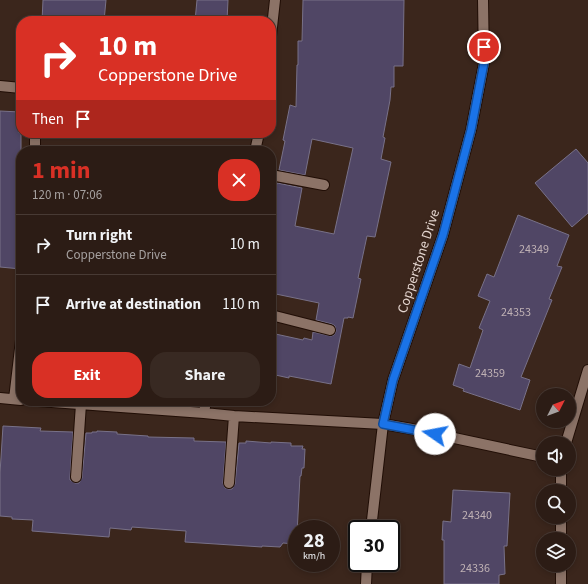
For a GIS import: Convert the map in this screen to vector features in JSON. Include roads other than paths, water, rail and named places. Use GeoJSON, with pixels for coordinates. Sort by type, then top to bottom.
{"type":"FeatureCollection","features":[{"type":"Feature","properties":{"kind":"street"},"geometry":{"type":"LineString","coordinates":[[273,16],[275,0]]}},
{"type":"Feature","properties":{"kind":"street","name":"Copperstone Drive"},"geometry":{"type":"LineString","coordinates":[[372,520],[383,424],[393,380],[443,235],[471,130],[484,63],[483,0]]}},
{"type":"Feature","properties":{"kind":"street"},"geometry":{"type":"LineString","coordinates":[[0,86],[16,88]]}},
{"type":"Feature","properties":{"kind":"street"},"geometry":{"type":"LineString","coordinates":[[276,176],[324,185]]}},
{"type":"Feature","properties":{"kind":"street"},"geometry":{"type":"LineString","coordinates":[[276,316],[330,330]]}},
{"type":"Feature","properties":{"kind":"street"},"geometry":{"type":"LineString","coordinates":[[568,436],[588,370]]}},
{"type":"Feature","properties":{"kind":"street"},"geometry":{"type":"LineString","coordinates":[[0,398],[16,400]]}},
{"type":"Feature","properties":{"kind":"street"},"geometry":{"type":"LineString","coordinates":[[76,477],[81,406]]}},
{"type":"Feature","properties":{"kind":"street"},"geometry":{"type":"LineString","coordinates":[[108,406],[234,416],[383,424],[536,456]]}},
{"type":"Feature","properties":{"kind":"street"},"geometry":{"type":"LineString","coordinates":[[204,413],[205,406]]}},
{"type":"Feature","properties":{"kind":"street"},"geometry":{"type":"LineString","coordinates":[[229,483],[234,416]]}},
{"type":"Feature","properties":{"kind":"street"},"geometry":{"type":"LineString","coordinates":[[366,584],[367,572]]}},
{"type":"Feature","properties":{"kind":"street"},"geometry":{"type":"LineString","coordinates":[[561,572],[561,584]]}}]}
